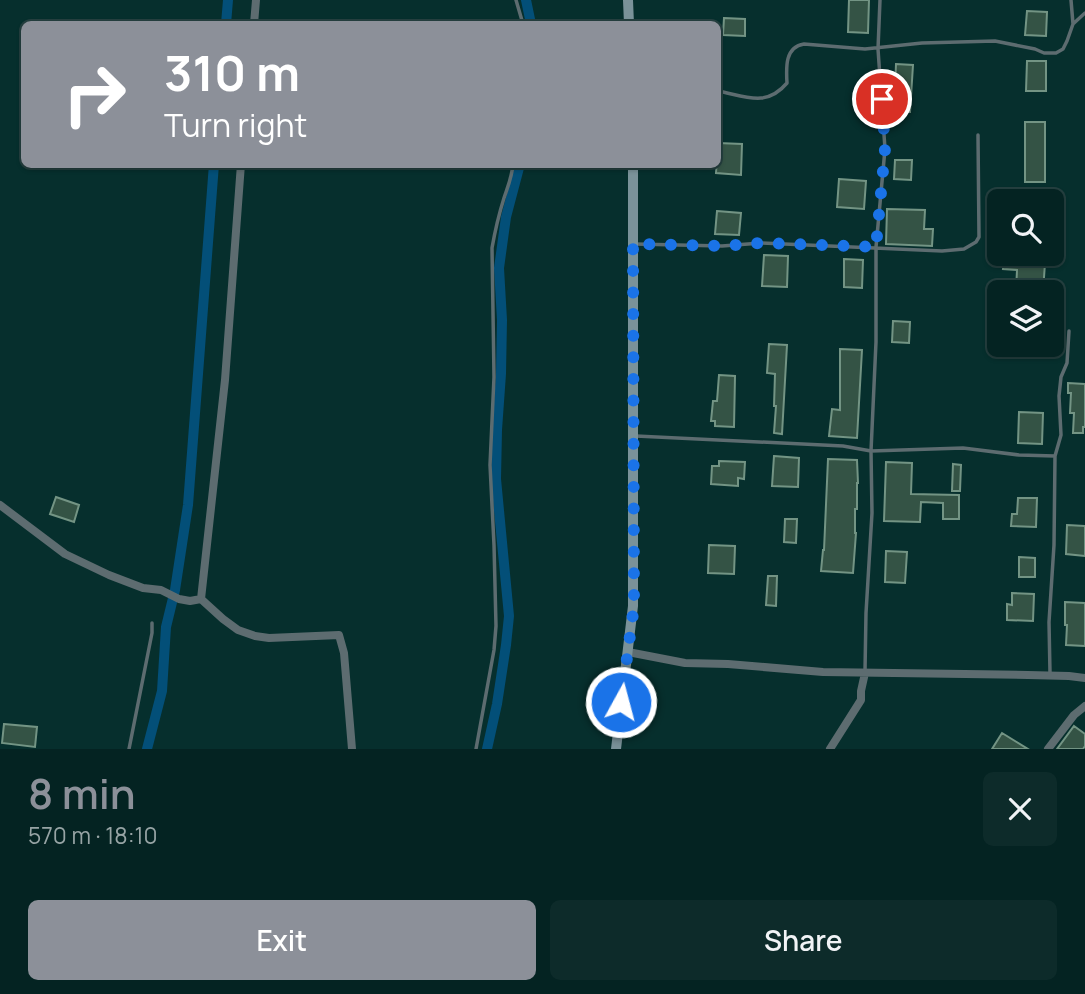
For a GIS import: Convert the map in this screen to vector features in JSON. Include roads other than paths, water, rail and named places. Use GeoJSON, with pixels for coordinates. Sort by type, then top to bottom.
{"type":"FeatureCollection","features":[{"type":"Feature","properties":{"kind":"main road"},"geometry":{"type":"LineString","coordinates":[[628,0],[629,21]]}},
{"type":"Feature","properties":{"kind":"main road"},"geometry":{"type":"LineString","coordinates":[[615,749],[634,606],[633,168]]}},
{"type":"Feature","properties":{"kind":"street"},"geometry":{"type":"LineString","coordinates":[[254,21],[256,0]]}},
{"type":"Feature","properties":{"kind":"street"},"geometry":{"type":"LineString","coordinates":[[201,599],[225,380],[240,168]]}},
{"type":"Feature","properties":{"kind":"street"},"geometry":{"type":"LineString","coordinates":[[0,505],[65,554],[109,575],[143,588],[161,590],[179,599],[201,599]]}},
{"type":"Feature","properties":{"kind":"street"},"geometry":{"type":"LineString","coordinates":[[201,599],[238,630],[255,636],[269,638],[339,635],[344,653],[352,749]]}},
{"type":"Feature","properties":{"kind":"street"},"geometry":{"type":"LineString","coordinates":[[628,652],[685,663],[865,673],[1050,675],[1085,678]]}},
{"type":"Feature","properties":{"kind":"street"},"geometry":{"type":"LineString","coordinates":[[830,749],[861,700],[865,673]]}},
{"type":"Feature","properties":{"kind":"street"},"geometry":{"type":"LineString","coordinates":[[1048,749],[1074,715],[1085,706]]}},
{"type":"Feature","properties":{"kind":"lane"},"geometry":{"type":"LineString","coordinates":[[516,0],[522,21]]}},
{"type":"Feature","properties":{"kind":"lane"},"geometry":{"type":"LineString","coordinates":[[865,673],[872,513],[876,247],[885,149],[878,49],[880,0]]}},
{"type":"Feature","properties":{"kind":"lane"},"geometry":{"type":"LineString","coordinates":[[721,92],[762,99],[773,96],[786,83],[787,62],[791,49],[797,45],[878,49],[922,43],[995,41],[1044,53],[1056,53],[1063,49],[1073,24],[1071,0]]}},
{"type":"Feature","properties":{"kind":"lane"},"geometry":{"type":"LineString","coordinates":[[1073,24],[1085,13]]}},
{"type":"Feature","properties":{"kind":"lane"},"geometry":{"type":"LineString","coordinates":[[633,244],[722,246],[773,243],[905,250],[964,248],[976,242],[979,230],[978,135]]}},
{"type":"Feature","properties":{"kind":"lane"},"geometry":{"type":"LineString","coordinates":[[477,749],[496,626],[490,465],[494,377],[492,248],[513,168]]}},
{"type":"Feature","properties":{"kind":"lane"},"geometry":{"type":"LineString","coordinates":[[1050,675],[1049,622],[1054,545],[1055,456],[1061,435],[1059,396],[1061,377],[1067,363],[1069,331]]}},
{"type":"Feature","properties":{"kind":"lane"},"geometry":{"type":"LineString","coordinates":[[634,436],[843,446],[871,451],[963,448],[1019,455],[1055,456]]}},
{"type":"Feature","properties":{"kind":"lane"},"geometry":{"type":"LineString","coordinates":[[129,749],[152,623]]}},
{"type":"Feature","properties":{"kind":"waterway"},"geometry":{"type":"LineString","coordinates":[[226,21],[228,0]]}},
{"type":"Feature","properties":{"kind":"waterway"},"geometry":{"type":"LineString","coordinates":[[526,0],[530,21]]}},
{"type":"Feature","properties":{"kind":"waterway"},"geometry":{"type":"LineString","coordinates":[[147,749],[162,691],[166,627],[175,590],[188,505],[214,168]]}},
{"type":"Feature","properties":{"kind":"waterway"},"geometry":{"type":"LineString","coordinates":[[487,749],[497,704],[509,616],[496,479],[502,320],[499,268],[506,217],[519,168]]}}]}
